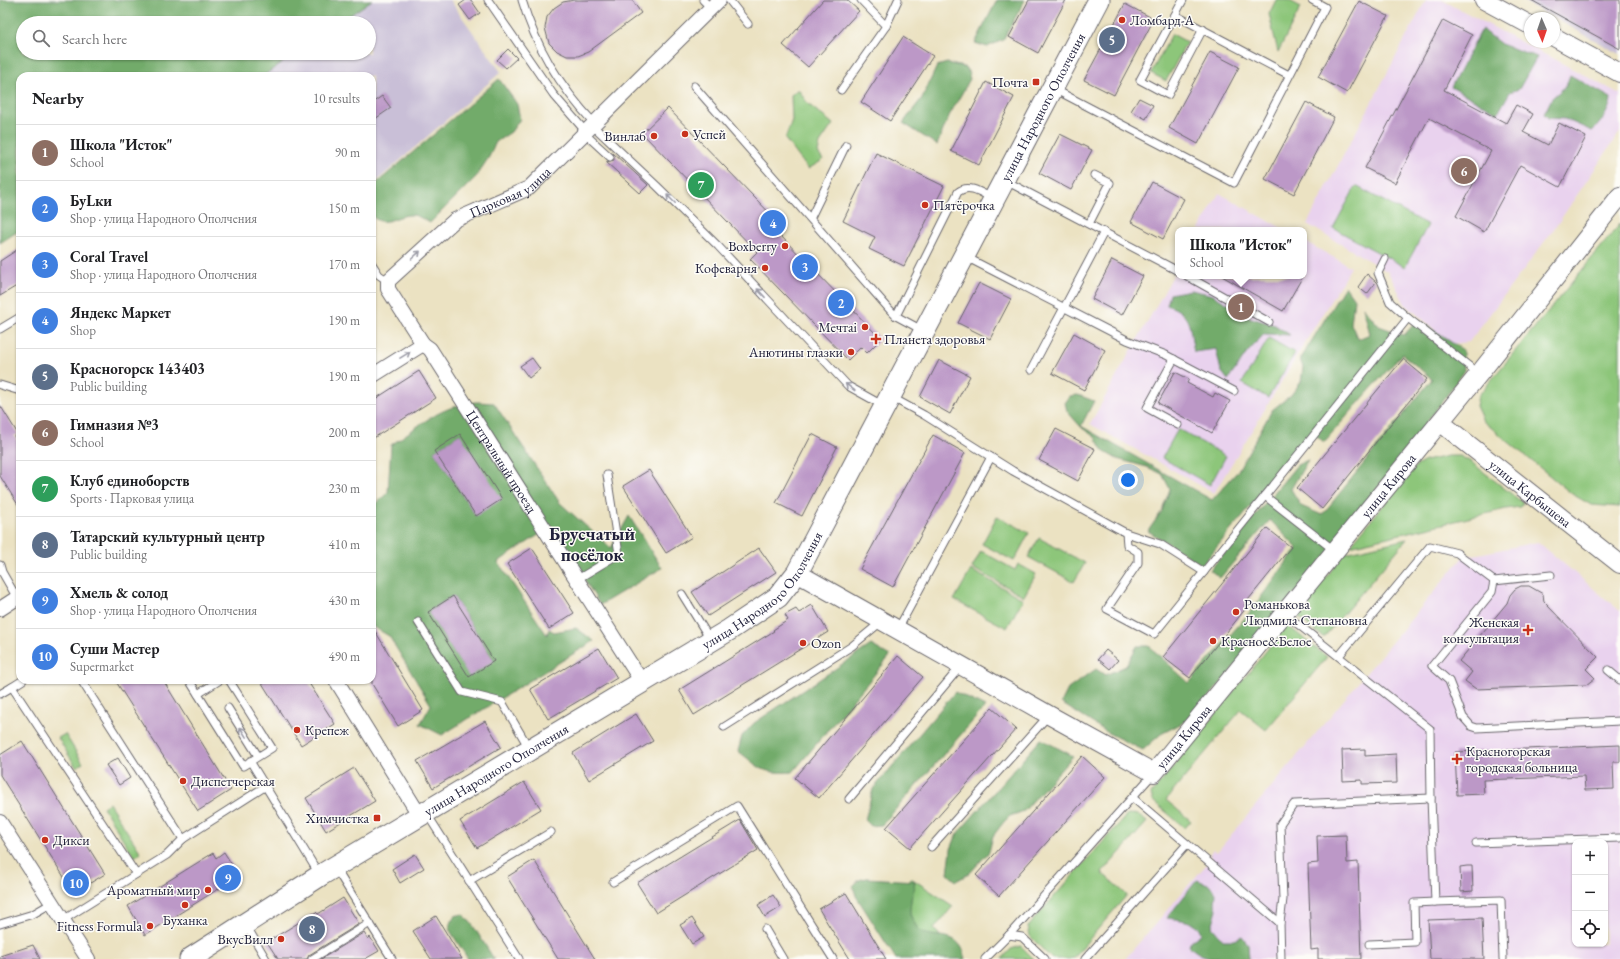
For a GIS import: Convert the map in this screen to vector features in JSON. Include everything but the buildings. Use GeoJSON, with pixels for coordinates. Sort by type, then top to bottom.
{"type":"FeatureCollection","features":[{"type":"Feature","properties":{"kind":"main road","name":"улица Народного Ополчения"},"geometry":{"type":"LineString","coordinates":[[190,959],[328,871],[711,641],[778,597],[797,573],[1099,0]]}},
{"type":"Feature","properties":{"kind":"street"},"geometry":{"type":"LineString","coordinates":[[1484,0],[1524,21]]}},
{"type":"Feature","properties":{"kind":"street","name":"Парковая улица"},"geometry":{"type":"LineString","coordinates":[[388,281],[455,220],[529,188],[711,3]]}},
{"type":"Feature","properties":{"kind":"street"},"geometry":{"type":"LineString","coordinates":[[1560,40],[1620,73]]}},
{"type":"Feature","properties":{"kind":"street","name":"улица Кирова"},"geometry":{"type":"LineString","coordinates":[[1154,773],[1479,374],[1620,196]]}},
{"type":"Feature","properties":{"kind":"street"},"geometry":{"type":"LineString","coordinates":[[376,373],[423,344],[388,289],[388,281]]}},
{"type":"Feature","properties":{"kind":"street","name":"Центральный проезд"},"geometry":{"type":"LineString","coordinates":[[423,344],[430,349],[642,682]]}},
{"type":"Feature","properties":{"kind":"street","name":"улица Карбышева"},"geometry":{"type":"LineString","coordinates":[[1440,422],[1620,564]]}},
{"type":"Feature","properties":{"kind":"street"},"geometry":{"type":"LineString","coordinates":[[797,573],[1154,773]]}},
{"type":"Feature","properties":{"kind":"street"},"geometry":{"type":"LineString","coordinates":[[0,609],[16,599]]}},
{"type":"Feature","properties":{"kind":"street"},"geometry":{"type":"LineString","coordinates":[[339,684],[423,814]]}},
{"type":"Feature","properties":{"kind":"street"},"geometry":{"type":"LineString","coordinates":[[2,829],[88,959]]}},
{"type":"Feature","properties":{"kind":"lane"},"geometry":{"type":"LineString","coordinates":[[488,0],[553,94],[589,128],[657,186],[718,246],[848,386],[887,401],[991,457],[1013,471],[1126,533],[1160,544],[1204,572]]}},
{"type":"Feature","properties":{"kind":"lane"},"geometry":{"type":"LineString","coordinates":[[522,0],[541,52],[578,106],[589,128],[610,157]]}},
{"type":"Feature","properties":{"kind":"lane"},"geometry":{"type":"LineString","coordinates":[[729,0],[748,24]]}},
{"type":"Feature","properties":{"kind":"lane"},"geometry":{"type":"LineString","coordinates":[[861,0],[886,26]]}},
{"type":"Feature","properties":{"kind":"lane"},"geometry":{"type":"LineString","coordinates":[[840,90],[886,26],[898,0]]}},
{"type":"Feature","properties":{"kind":"lane"},"geometry":{"type":"LineString","coordinates":[[1183,0],[1140,80],[1168,95],[1202,29]]}},
{"type":"Feature","properties":{"kind":"lane"},"geometry":{"type":"LineString","coordinates":[[1052,88],[1234,183],[1327,3],[1312,0]]}},
{"type":"Feature","properties":{"kind":"lane"},"geometry":{"type":"LineString","coordinates":[[1175,15],[1289,75]]}},
{"type":"Feature","properties":{"kind":"lane"},"geometry":{"type":"LineString","coordinates":[[694,86],[811,217],[896,316],[924,331]]}},
{"type":"Feature","properties":{"kind":"lane"},"geometry":{"type":"LineString","coordinates":[[811,217],[846,145]]}},
{"type":"Feature","properties":{"kind":"lane"},"geometry":{"type":"LineString","coordinates":[[1089,224],[1110,183],[1094,175]]}},
{"type":"Feature","properties":{"kind":"lane"},"geometry":{"type":"LineString","coordinates":[[1004,180],[1175,269]]}},
{"type":"Feature","properties":{"kind":"lane"},"geometry":{"type":"LineString","coordinates":[[896,316],[958,192],[963,188],[971,188],[994,199]]}},
{"type":"Feature","properties":{"kind":"lane"},"geometry":{"type":"LineString","coordinates":[[1031,370],[1104,232]]}},
{"type":"Feature","properties":{"kind":"lane"},"geometry":{"type":"LineString","coordinates":[[964,256],[1126,340],[1174,359],[1234,391]]}},
{"type":"Feature","properties":{"kind":"lane"},"geometry":{"type":"LineString","coordinates":[[1385,259],[1378,273],[1390,302],[1479,374]]}},
{"type":"Feature","properties":{"kind":"lane"},"geometry":{"type":"LineString","coordinates":[[376,270],[379,275],[388,281]]}},
{"type":"Feature","properties":{"kind":"lane"},"geometry":{"type":"LineString","coordinates":[[1192,279],[1269,322]]}},
{"type":"Feature","properties":{"kind":"lane"},"geometry":{"type":"LineString","coordinates":[[1126,533],[1127,545],[1138,552],[1138,563],[1107,609],[1154,634],[1408,318]]}},
{"type":"Feature","properties":{"kind":"lane"},"geometry":{"type":"LineString","coordinates":[[0,329],[16,319]]}},
{"type":"Feature","properties":{"kind":"lane"},"geometry":{"type":"LineString","coordinates":[[1174,359],[1147,408],[1178,425]]}},
{"type":"Feature","properties":{"kind":"lane"},"geometry":{"type":"LineString","coordinates":[[0,384],[16,390]]}},
{"type":"Feature","properties":{"kind":"lane"},"geometry":{"type":"LineString","coordinates":[[897,630],[991,457]]}},
{"type":"Feature","properties":{"kind":"lane"},"geometry":{"type":"LineString","coordinates":[[576,580],[618,554],[607,475]]}},
{"type":"Feature","properties":{"kind":"lane"},"geometry":{"type":"LineString","coordinates":[[1265,496],[1335,552]]}},
{"type":"Feature","properties":{"kind":"lane"},"geometry":{"type":"LineString","coordinates":[[1339,656],[1430,546],[1457,553],[1494,581],[1551,575]]}},
{"type":"Feature","properties":{"kind":"lane"},"geometry":{"type":"LineString","coordinates":[[0,565],[2,572],[16,593]]}},
{"type":"Feature","properties":{"kind":"lane"},"geometry":{"type":"LineString","coordinates":[[1494,581],[1492,592],[1432,666],[1449,681],[1463,717],[1467,722],[1477,728],[1620,721]]}},
{"type":"Feature","properties":{"kind":"lane"},"geometry":{"type":"LineString","coordinates":[[682,594],[711,641]]}},
{"type":"Feature","properties":{"kind":"lane"},"geometry":{"type":"LineString","coordinates":[[1284,614],[1329,651],[1339,656],[1430,729],[1435,902]]}},
{"type":"Feature","properties":{"kind":"lane"},"geometry":{"type":"LineString","coordinates":[[724,727],[852,646],[882,621]]}},
{"type":"Feature","properties":{"kind":"lane"},"geometry":{"type":"LineString","coordinates":[[418,622],[462,692],[502,702],[530,750]]}},
{"type":"Feature","properties":{"kind":"lane"},"geometry":{"type":"LineString","coordinates":[[849,799],[961,666]]}},
{"type":"Feature","properties":{"kind":"lane"},"geometry":{"type":"LineString","coordinates":[[1608,670],[1620,680]]}},
{"type":"Feature","properties":{"kind":"lane"},"geometry":{"type":"LineString","coordinates":[[0,694],[17,684]]}},
{"type":"Feature","properties":{"kind":"lane"},"geometry":{"type":"LineString","coordinates":[[84,684],[183,839]]}},
{"type":"Feature","properties":{"kind":"lane"},"geometry":{"type":"LineString","coordinates":[[192,684],[243,766],[272,748],[232,684]]}},
{"type":"Feature","properties":{"kind":"lane"},"geometry":{"type":"LineString","coordinates":[[198,694],[211,684]]}},
{"type":"Feature","properties":{"kind":"lane"},"geometry":{"type":"LineString","coordinates":[[12,687],[136,874]]}},
{"type":"Feature","properties":{"kind":"lane"},"geometry":{"type":"LineString","coordinates":[[228,708],[258,756]]}},
{"type":"Feature","properties":{"kind":"lane"},"geometry":{"type":"LineString","coordinates":[[931,848],[1049,715]]}},
{"type":"Feature","properties":{"kind":"lane"},"geometry":{"type":"LineString","coordinates":[[250,761],[266,786],[328,871],[370,923],[388,958]]}},
{"type":"Feature","properties":{"kind":"lane"},"geometry":{"type":"LineString","coordinates":[[985,959],[1009,935],[1154,773]]}},
{"type":"Feature","properties":{"kind":"lane"},"geometry":{"type":"LineString","coordinates":[[63,920],[167,855],[183,839],[266,786]]}},
{"type":"Feature","properties":{"kind":"lane"},"geometry":{"type":"LineString","coordinates":[[1133,798],[1280,923]]}},
{"type":"Feature","properties":{"kind":"lane"},"geometry":{"type":"LineString","coordinates":[[1281,959],[1280,923],[1283,899],[1280,824],[1294,804],[1431,798]]}},
{"type":"Feature","properties":{"kind":"lane"},"geometry":{"type":"LineString","coordinates":[[613,882],[737,806],[833,959]]}},
{"type":"Feature","properties":{"kind":"lane"},"geometry":{"type":"LineString","coordinates":[[423,814],[470,881],[519,959]]}},
{"type":"Feature","properties":{"kind":"lane"},"geometry":{"type":"LineString","coordinates":[[470,881],[551,832]]}},
{"type":"Feature","properties":{"kind":"lane"},"geometry":{"type":"LineString","coordinates":[[1476,843],[1620,838]]}},
{"type":"Feature","properties":{"kind":"lane"},"geometry":{"type":"LineString","coordinates":[[1085,959],[1188,844]]}},
{"type":"Feature","properties":{"kind":"lane"},"geometry":{"type":"LineString","coordinates":[[1369,944],[1415,942],[1414,903],[1501,900],[1503,959]]}},
{"type":"Feature","properties":{"kind":"lane"},"geometry":{"type":"LineString","coordinates":[[0,924],[33,914],[52,903]]}},
{"type":"Feature","properties":{"kind":"lane"},"geometry":{"type":"LineString","coordinates":[[312,959],[370,923]]}},
{"type":"Feature","properties":{"kind":"lane"},"geometry":{"type":"LineString","coordinates":[[245,924],[266,959]]}},
{"type":"Feature","properties":{"kind":"lane"},"geometry":{"type":"LineString","coordinates":[[765,929],[783,959]]}},
{"type":"Feature","properties":{"kind":"lane"},"geometry":{"type":"LineString","coordinates":[[1009,935],[1022,937],[1045,959]]}},
{"type":"Feature","properties":{"kind":"shaded area"},"geometry":{"type":"Polygon","coordinates":[[[372,0],[450,0],[501,72],[376,181],[376,72],[269,72],[286,60],[376,60],[376,16],[349,16],[372,0]]]}},
{"type":"Feature","properties":{"kind":"shaded area"},"geometry":{"type":"Polygon","coordinates":[[[1426,0],[1442,0],[1524,43],[1524,48],[1533,48],[1620,94],[1620,132],[1554,229],[1469,342],[1451,344],[1405,304],[1388,272],[1307,224],[1426,0]]]}},
{"type":"Feature","properties":{"kind":"shaded area"},"geometry":{"type":"Polygon","coordinates":[[[1521,0],[1620,0],[1620,54],[1560,21],[1560,12],[1543,12],[1521,0]]]}},
{"type":"Feature","properties":{"kind":"shaded area"},"geometry":{"type":"Polygon","coordinates":[[[1219,193],[1280,227],[1201,227],[1219,193]]]}},
{"type":"Feature","properties":{"kind":"shaded area"},"geometry":{"type":"Polygon","coordinates":[[[1307,243],[1351,267],[1214,493],[1090,424],[1175,272],[1175,279],[1307,279],[1307,243]]]}},
{"type":"Feature","properties":{"kind":"shaded area","name":"Красногорская городская больница"},"geometry":{"type":"Polygon","coordinates":[[[1538,542],[1620,611],[1620,959],[1125,959],[1212,858],[1209,855],[1213,849],[1217,852],[1463,557],[1538,542]]]}},
{"type":"Feature","properties":{"kind":"green space"},"geometry":{"type":"Polygon","coordinates":[[[0,0],[372,0],[349,16],[16,16],[16,60],[286,60],[269,72],[16,72],[16,233],[0,243],[0,0]]]}},
{"type":"Feature","properties":{"kind":"green space"},"geometry":{"type":"Polygon","coordinates":[[[997,0],[1025,0],[1003,40],[987,47],[975,43],[997,0]]]}},
{"type":"Feature","properties":{"kind":"green space"},"geometry":{"type":"Polygon","coordinates":[[[1276,0],[1288,0],[1301,7],[1278,52],[1269,14],[1276,0]]]}},
{"type":"Feature","properties":{"kind":"green space"},"geometry":{"type":"Polygon","coordinates":[[[1482,29],[1501,44],[1537,57],[1519,89],[1510,92],[1498,113],[1451,87],[1482,29]]]}},
{"type":"Feature","properties":{"kind":"green space"},"geometry":{"type":"Polygon","coordinates":[[[1172,34],[1187,42],[1166,81],[1151,73],[1172,34]]]}},
{"type":"Feature","properties":{"kind":"green space"},"geometry":{"type":"Polygon","coordinates":[[[947,63],[967,68],[970,79],[949,116],[937,145],[903,123],[922,98],[937,66],[947,63]]]}},
{"type":"Feature","properties":{"kind":"green space"},"geometry":{"type":"Polygon","coordinates":[[[1570,75],[1611,98],[1611,102],[1604,116],[1592,131],[1565,119],[1548,118],[1544,114],[1552,98],[1566,86],[1570,75]]]}},
{"type":"Feature","properties":{"kind":"green space"},"geometry":{"type":"Polygon","coordinates":[[[499,79],[517,104],[520,119],[511,132],[496,142],[489,157],[476,177],[430,223],[414,215],[407,215],[386,221],[377,220],[376,184],[499,79]]]}},
{"type":"Feature","properties":{"kind":"green space"},"geometry":{"type":"Polygon","coordinates":[[[798,89],[808,104],[833,124],[820,143],[818,153],[823,160],[808,169],[785,139],[792,120],[791,95],[798,89]]]}},
{"type":"Feature","properties":{"kind":"green space"},"geometry":{"type":"Polygon","coordinates":[[[1356,186],[1428,225],[1405,267],[1333,228],[1356,186]]]}},
{"type":"Feature","properties":{"kind":"green space"},"geometry":{"type":"Polygon","coordinates":[[[1620,224],[1620,507],[1591,505],[1572,494],[1483,421],[1476,406],[1478,396],[1620,224]]]}},
{"type":"Feature","properties":{"kind":"green space"},"geometry":{"type":"Polygon","coordinates":[[[1345,286],[1354,299],[1351,324],[1358,339],[1370,334],[1363,307],[1379,326],[1404,335],[1418,320],[1463,350],[1464,372],[1342,536],[1192,718],[1161,734],[1143,750],[1110,734],[1061,703],[1068,689],[1096,669],[1105,675],[1126,666],[1137,646],[1149,646],[1189,683],[1250,612],[1297,548],[1270,520],[1220,578],[1210,570],[1297,465],[1308,460],[1291,489],[1301,506],[1322,515],[1432,379],[1402,354],[1324,442],[1312,432],[1202,565],[1148,531],[1162,511],[1170,489],[1162,474],[1147,467],[1117,459],[1103,451],[1095,437],[1082,428],[1067,411],[1065,403],[1070,396],[1078,395],[1094,401],[1081,426],[1212,500],[1237,472],[1272,410],[1291,395],[1301,382],[1303,367],[1300,360],[1345,286]]]}},
{"type":"Feature","properties":{"kind":"green space"},"geometry":{"type":"Polygon","coordinates":[[[1191,290],[1213,295],[1251,318],[1275,325],[1290,335],[1264,334],[1247,353],[1228,380],[1221,371],[1216,349],[1194,352],[1190,329],[1186,318],[1181,313],[1167,305],[1170,294],[1191,290]]]}},
{"type":"Feature","properties":{"kind":"green space"},"geometry":{"type":"Polygon","coordinates":[[[1269,338],[1295,353],[1268,398],[1242,383],[1269,338]]]}},
{"type":"Feature","properties":{"kind":"green space"},"geometry":{"type":"Polygon","coordinates":[[[477,402],[494,403],[560,503],[611,548],[629,516],[662,568],[600,605],[552,526],[498,562],[547,635],[549,629],[554,632],[576,628],[594,641],[442,735],[420,724],[431,705],[389,636],[376,628],[376,504],[388,492],[391,445],[421,424],[452,407],[477,402]],[[460,434],[434,451],[476,516],[460,434]],[[453,596],[428,612],[469,676],[494,660],[453,596]]]}},
{"type":"Feature","properties":{"kind":"green space"},"geometry":{"type":"Polygon","coordinates":[[[1178,429],[1226,456],[1210,485],[1162,458],[1178,429]]]}},
{"type":"Feature","properties":{"kind":"green space"},"geometry":{"type":"Polygon","coordinates":[[[1448,456],[1460,456],[1471,462],[1523,503],[1520,507],[1350,546],[1415,467],[1425,461],[1448,456]]]}},
{"type":"Feature","properties":{"kind":"green space"},"geometry":{"type":"Polygon","coordinates":[[[997,516],[1029,533],[1014,561],[982,544],[997,516]]]}},
{"type":"Feature","properties":{"kind":"green space"},"geometry":{"type":"Polygon","coordinates":[[[1039,538],[1085,563],[1074,582],[1028,557],[1039,538]]]}},
{"type":"Feature","properties":{"kind":"green space"},"geometry":{"type":"Polygon","coordinates":[[[1407,539],[1325,636],[1323,637],[1296,615],[1345,553],[1407,539]]]}},
{"type":"Feature","properties":{"kind":"green space"},"geometry":{"type":"Polygon","coordinates":[[[981,551],[1015,570],[1018,564],[1036,574],[1024,596],[972,568],[981,551]]]}},
{"type":"Feature","properties":{"kind":"green space"},"geometry":{"type":"Polygon","coordinates":[[[971,570],[1023,599],[1007,628],[954,600],[971,570]]]}},
{"type":"Feature","properties":{"kind":"green space"},"geometry":{"type":"Polygon","coordinates":[[[1287,625],[1327,657],[1266,730],[1241,710],[1166,800],[1191,821],[1185,828],[1153,801],[1151,794],[1287,625]]]}},
{"type":"Feature","properties":{"kind":"green space"},"geometry":{"type":"Polygon","coordinates":[[[871,645],[890,656],[793,772],[774,772],[762,769],[738,751],[742,736],[754,723],[871,645]]]}},
{"type":"Feature","properties":{"kind":"green space"},"geometry":{"type":"Polygon","coordinates":[[[955,692],[985,707],[882,825],[871,826],[865,820],[873,789],[955,692]]]}},
{"type":"Feature","properties":{"kind":"green space"},"geometry":{"type":"Polygon","coordinates":[[[65,734],[83,763],[76,767],[58,738],[65,734]]]}},
{"type":"Feature","properties":{"kind":"green space"},"geometry":{"type":"Polygon","coordinates":[[[1041,739],[1073,756],[1024,811],[1010,816],[1003,823],[993,836],[989,852],[969,874],[956,881],[948,874],[951,849],[957,834],[1041,739]]]}},
{"type":"Feature","properties":{"kind":"green space"},"geometry":{"type":"Polygon","coordinates":[[[109,803],[141,853],[134,857],[103,807],[109,803]]]}},
{"type":"Feature","properties":{"kind":"green space"},"geometry":{"type":"Polygon","coordinates":[[[1132,814],[1138,815],[1147,822],[1102,873],[1127,895],[1075,956],[1070,959],[1052,959],[1030,936],[1028,926],[1126,816],[1132,814]]]}},
{"type":"Feature","properties":{"kind":"green space"},"geometry":{"type":"Polygon","coordinates":[[[867,878],[915,881],[910,912],[915,924],[920,931],[926,934],[949,938],[956,941],[962,948],[966,959],[896,959],[856,896],[853,886],[859,880],[867,878]]]}},
{"type":"Feature","properties":{"kind":"green space"},"geometry":{"type":"Polygon","coordinates":[[[911,878],[953,906],[934,929],[961,959],[881,911],[911,878]]]}},
{"type":"Feature","properties":{"kind":"green space"},"geometry":{"type":"Polygon","coordinates":[[[1197,880],[1208,884],[1216,893],[1215,904],[1217,909],[1212,927],[1223,940],[1234,940],[1242,936],[1248,944],[1249,959],[1207,957],[1199,954],[1189,946],[1191,941],[1201,934],[1197,926],[1183,920],[1167,918],[1197,880]]]}},
{"type":"Feature","properties":{"kind":"green space"},"geometry":{"type":"Polygon","coordinates":[[[463,914],[472,924],[494,959],[468,959],[449,929],[454,916],[463,914]]]}},
{"type":"Feature","properties":{"kind":"green space"},"geometry":{"type":"Polygon","coordinates":[[[1021,946],[1034,959],[1002,959],[1011,949],[1021,946]]]}},
{"type":"Feature","properties":{"kind":"place","name":"Ломбард-А"},"geometry":{"type":"Point","coordinates":[1122,20]}},
{"type":"Feature","properties":{"kind":"place","name":"Красногорск 143403"},"geometry":{"type":"Point","coordinates":[1112,40]}},
{"type":"Feature","properties":{"kind":"place","name":"Почта"},"geometry":{"type":"Point","coordinates":[1036,82]}},
{"type":"Feature","properties":{"kind":"place","name":"Успей"},"geometry":{"type":"Point","coordinates":[685,134]}},
{"type":"Feature","properties":{"kind":"place","name":"Винлаб"},"geometry":{"type":"Point","coordinates":[654,136]}},
{"type":"Feature","properties":{"kind":"place","name":"Гимназия №3"},"geometry":{"type":"Point","coordinates":[1464,171]}},
{"type":"Feature","properties":{"kind":"place","name":"Клуб единоборств"},"geometry":{"type":"Point","coordinates":[701,185]}},
{"type":"Feature","properties":{"kind":"place","name":"Пятёрочка"},"geometry":{"type":"Point","coordinates":[925,205]}},
{"type":"Feature","properties":{"kind":"place","name":"Яндекс Маркет"},"geometry":{"type":"Point","coordinates":[773,223]}},
{"type":"Feature","properties":{"kind":"place","name":"Boxberry"},"geometry":{"type":"Point","coordinates":[785,246]}},
{"type":"Feature","properties":{"kind":"place","name":"Coral Travel"},"geometry":{"type":"Point","coordinates":[805,267]}},
{"type":"Feature","properties":{"kind":"place","name":"Кофеварня"},"geometry":{"type":"Point","coordinates":[765,268]}},
{"type":"Feature","properties":{"kind":"place","name":"БуLки"},"geometry":{"type":"Point","coordinates":[841,303]}},
{"type":"Feature","properties":{"kind":"place","name":"Школа \"Исток\""},"geometry":{"type":"Point","coordinates":[1241,307]}},
{"type":"Feature","properties":{"kind":"place","name":"Мечтаi"},"geometry":{"type":"Point","coordinates":[865,327]}},
{"type":"Feature","properties":{"kind":"place","name":"Планета здоровья"},"geometry":{"type":"Point","coordinates":[876,339]}},
{"type":"Feature","properties":{"kind":"place","name":"Анютины глазки"},"geometry":{"type":"Point","coordinates":[851,352]}},
{"type":"Feature","properties":{"kind":"place","name":"Романькова Людмила Степановна"},"geometry":{"type":"Point","coordinates":[1236,612]}},
{"type":"Feature","properties":{"kind":"place","name":"Женская консультация"},"geometry":{"type":"Point","coordinates":[1528,630]}},
{"type":"Feature","properties":{"kind":"place","name":"Красное&Белое"},"geometry":{"type":"Point","coordinates":[1213,641]}},
{"type":"Feature","properties":{"kind":"place","name":"Ozon"},"geometry":{"type":"Point","coordinates":[803,643]}},
{"type":"Feature","properties":{"kind":"place","name":"Крепеж"},"geometry":{"type":"Point","coordinates":[297,730]}},
{"type":"Feature","properties":{"kind":"place","name":"Красногорская городская больница"},"geometry":{"type":"Point","coordinates":[1457,759]}},
{"type":"Feature","properties":{"kind":"place","name":"Диспетчерская"},"geometry":{"type":"Point","coordinates":[183,781]}},
{"type":"Feature","properties":{"kind":"place","name":"Химчистка"},"geometry":{"type":"Point","coordinates":[377,818]}},
{"type":"Feature","properties":{"kind":"place","name":"Дикси"},"geometry":{"type":"Point","coordinates":[45,840]}},
{"type":"Feature","properties":{"kind":"place","name":"Хмель & солод"},"geometry":{"type":"Point","coordinates":[228,878]}},
{"type":"Feature","properties":{"kind":"place","name":"Суши Мастер"},"geometry":{"type":"Point","coordinates":[76,883]}},
{"type":"Feature","properties":{"kind":"place","name":"Ароматный мир"},"geometry":{"type":"Point","coordinates":[208,890]}},
{"type":"Feature","properties":{"kind":"place","name":"Буханка"},"geometry":{"type":"Point","coordinates":[185,905]}},
{"type":"Feature","properties":{"kind":"place","name":"Fitness Formula"},"geometry":{"type":"Point","coordinates":[150,926]}},
{"type":"Feature","properties":{"kind":"place","name":"Татарский культурный центр"},"geometry":{"type":"Point","coordinates":[312,929]}},
{"type":"Feature","properties":{"kind":"place","name":"ВкусВилл"},"geometry":{"type":"Point","coordinates":[281,939]}},
{"type":"Feature","properties":{"kind":"district","name":"Брусчатый посёлок"},"geometry":{"type":"Point","coordinates":[592,543]}}]}
